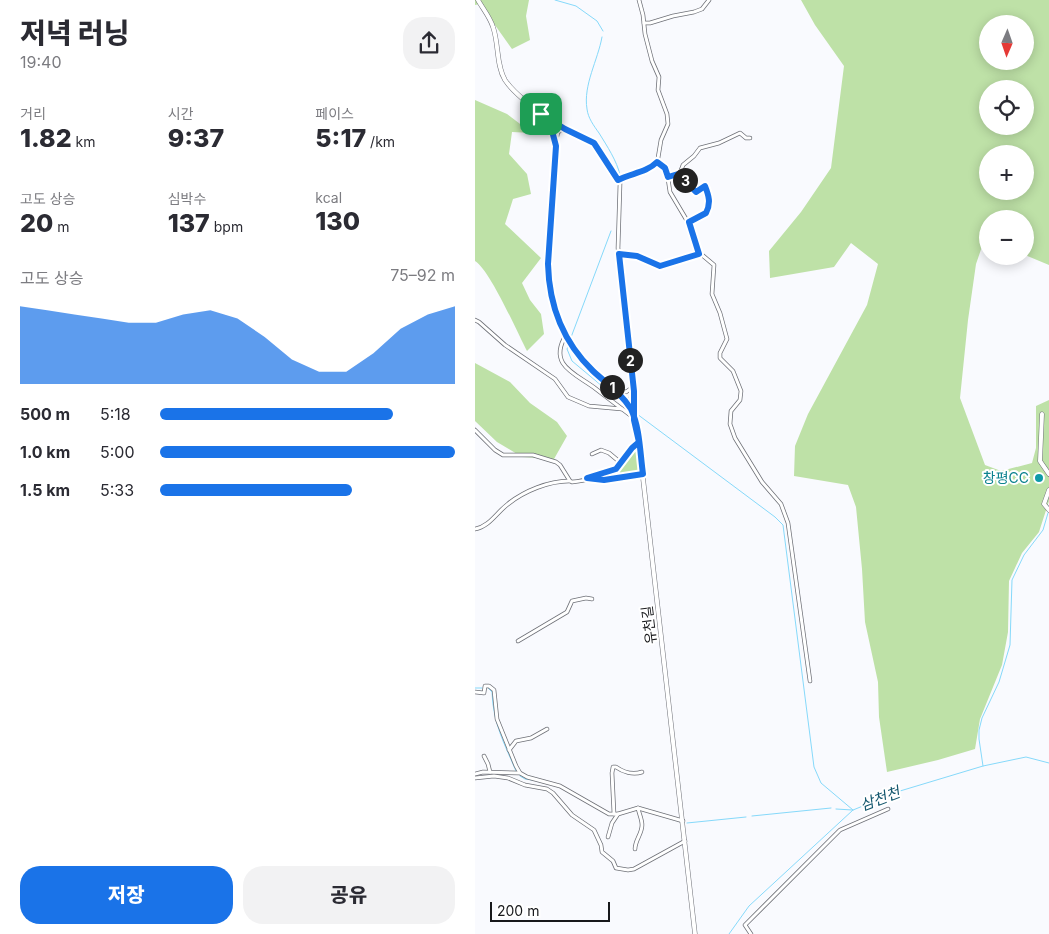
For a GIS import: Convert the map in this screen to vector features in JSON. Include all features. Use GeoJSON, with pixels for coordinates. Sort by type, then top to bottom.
{"type":"FeatureCollection","features":[{"type":"Feature","properties":{"kind":"street"},"geometry":{"type":"LineString","coordinates":[[478,0],[492,24],[501,73],[504,78],[514,91],[541,114],[565,129]]}},
{"type":"Feature","properties":{"kind":"street"},"geometry":{"type":"LineString","coordinates":[[618,180],[646,170],[657,162],[661,140],[668,122],[659,92],[659,77],[652,61],[639,0]]}},
{"type":"Feature","properties":{"kind":"street"},"geometry":{"type":"LineString","coordinates":[[644,23],[694,12],[702,9],[709,0]]}},
{"type":"Feature","properties":{"kind":"street"},"geometry":{"type":"LineString","coordinates":[[541,114],[551,127],[560,127],[594,143],[621,187],[619,254],[633,389],[634,419]]}},
{"type":"Feature","properties":{"kind":"street","name":"유천길"},"geometry":{"type":"LineString","coordinates":[[551,127],[556,146],[548,255],[549,281],[555,310],[571,344],[587,364],[615,389],[626,402],[634,419],[639,442],[695,934]]}},
{"type":"Feature","properties":{"kind":"street"},"geometry":{"type":"LineString","coordinates":[[556,146],[558,132],[561,129],[565,129]]}},
{"type":"Feature","properties":{"kind":"street"},"geometry":{"type":"LineString","coordinates":[[668,177],[678,174],[683,165],[700,148],[719,143],[740,133],[750,138]]}},
{"type":"Feature","properties":{"kind":"street"},"geometry":{"type":"LineString","coordinates":[[657,162],[665,168],[671,194],[689,222],[699,254]]}},
{"type":"Feature","properties":{"kind":"street"},"geometry":{"type":"LineString","coordinates":[[678,174],[696,192],[705,186],[709,199],[706,213],[689,222]]}},
{"type":"Feature","properties":{"kind":"street"},"geometry":{"type":"LineString","coordinates":[[619,254],[637,256],[660,266],[699,254],[703,255],[714,265],[712,294],[720,313],[727,339],[719,358],[733,371],[741,393],[740,400],[731,411],[731,428],[759,479],[781,504],[788,522],[810,681]]}},
{"type":"Feature","properties":{"kind":"street"},"geometry":{"type":"LineString","coordinates":[[475,320],[505,345],[551,376],[568,397],[589,406],[622,409]]}},
{"type":"Feature","properties":{"kind":"street"},"geometry":{"type":"LineString","coordinates":[[567,337],[562,342],[562,363],[568,370],[595,387],[634,419]]}},
{"type":"Feature","properties":{"kind":"street"},"geometry":{"type":"LineString","coordinates":[[615,389],[626,392],[633,389]]}},
{"type":"Feature","properties":{"kind":"street"},"geometry":{"type":"LineString","coordinates":[[626,402],[631,398],[633,389]]}},
{"type":"Feature","properties":{"kind":"street"},"geometry":{"type":"LineString","coordinates":[[1041,414],[1040,461],[1049,474]]}},
{"type":"Feature","properties":{"kind":"street"},"geometry":{"type":"LineString","coordinates":[[475,430],[495,450],[503,454],[533,455],[556,462],[570,481]]}},
{"type":"Feature","properties":{"kind":"street"},"geometry":{"type":"LineString","coordinates":[[475,529],[484,528],[499,511],[518,497],[548,485],[612,471],[639,442]]}},
{"type":"Feature","properties":{"kind":"street"},"geometry":{"type":"LineString","coordinates":[[592,454],[596,450],[601,450],[609,453],[621,463]]}},
{"type":"Feature","properties":{"kind":"street"},"geometry":{"type":"LineString","coordinates":[[587,478],[604,480],[643,474]]}},
{"type":"Feature","properties":{"kind":"street"},"geometry":{"type":"LineString","coordinates":[[1049,490],[1044,504],[1049,510]]}},
{"type":"Feature","properties":{"kind":"street"},"geometry":{"type":"LineString","coordinates":[[518,641],[567,612],[572,601],[586,598],[592,599]]}},
{"type":"Feature","properties":{"kind":"street"},"geometry":{"type":"LineString","coordinates":[[475,692],[485,693],[485,686],[489,686],[494,690],[497,719],[520,773]]}},
{"type":"Feature","properties":{"kind":"street"},"geometry":{"type":"LineString","coordinates":[[509,750],[516,741],[531,738],[547,729]]}},
{"type":"Feature","properties":{"kind":"street"},"geometry":{"type":"LineString","coordinates":[[484,756],[490,772]]}},
{"type":"Feature","properties":{"kind":"street"},"geometry":{"type":"LineString","coordinates":[[608,837],[616,814],[613,767],[632,773],[642,772]]}},
{"type":"Feature","properties":{"kind":"street"},"geometry":{"type":"LineString","coordinates":[[475,774],[490,772],[520,773],[527,777],[560,786],[601,810],[616,814],[638,808],[683,821]]}},
{"type":"Feature","properties":{"kind":"street"},"geometry":{"type":"LineString","coordinates":[[475,778],[494,776],[508,778],[525,785],[553,792],[572,815],[594,830],[602,852],[613,860],[616,868],[634,869],[685,841]]}},
{"type":"Feature","properties":{"kind":"street"},"geometry":{"type":"LineString","coordinates":[[635,849],[635,843],[643,823],[638,808]]}},
{"type":"Feature","properties":{"kind":"street"},"geometry":{"type":"LineString","coordinates":[[751,934],[745,925],[840,830],[888,809]]}},
{"type":"Feature","properties":{"kind":"green space"},"geometry":{"type":"Polygon","coordinates":[[[475,0],[529,0],[526,16],[530,40],[512,49],[480,4],[475,5],[475,0]]]}},
{"type":"Feature","properties":{"kind":"green space"},"geometry":{"type":"Polygon","coordinates":[[[801,0],[1049,0],[1049,265],[1034,259],[1034,210],[979,210],[979,255],[968,320],[960,398],[985,465],[1001,471],[1032,463],[1036,448],[1036,406],[1049,400],[1049,501],[1039,532],[1022,553],[1009,581],[1008,632],[1002,665],[980,719],[975,749],[887,772],[879,717],[878,682],[865,622],[856,507],[848,485],[794,476],[795,446],[808,414],[867,305],[878,264],[851,243],[834,267],[770,278],[769,251],[801,212],[831,168],[844,66],[815,25],[801,0]]]}},
{"type":"Feature","properties":{"kind":"green space"},"geometry":{"type":"Polygon","coordinates":[[[475,100],[507,114],[532,133],[512,132],[509,154],[527,174],[531,194],[513,199],[505,224],[541,258],[522,283],[530,300],[541,314],[544,334],[527,351],[495,288],[488,276],[475,261],[475,100]]]}},
{"type":"Feature","properties":{"kind":"green space"},"geometry":{"type":"Polygon","coordinates":[[[475,363],[510,382],[530,403],[557,422],[567,436],[554,459],[522,457],[497,442],[475,421],[475,363]]]}},
{"type":"Feature","properties":{"kind":"green space"},"geometry":{"type":"Polygon","coordinates":[[[637,445],[640,470],[602,477],[615,472],[637,445]]]}},
{"type":"Feature","properties":{"kind":"waterway"},"geometry":{"type":"LineString","coordinates":[[555,0],[576,6],[597,21],[603,31]]}},
{"type":"Feature","properties":{"kind":"waterway"},"geometry":{"type":"LineString","coordinates":[[602,37],[587,91],[587,109],[592,122],[614,159],[620,175]]}},
{"type":"Feature","properties":{"kind":"waterway"},"geometry":{"type":"LineString","coordinates":[[570,340],[611,231]]}},
{"type":"Feature","properties":{"kind":"waterway"},"geometry":{"type":"LineString","coordinates":[[569,344],[567,349],[572,361],[626,406]]}},
{"type":"Feature","properties":{"kind":"waterway"},"geometry":{"type":"LineString","coordinates":[[637,414],[775,517],[783,525],[814,767],[821,783],[853,810]]}},
{"type":"Feature","properties":{"kind":"waterway"},"geometry":{"type":"LineString","coordinates":[[983,766],[979,730],[982,718],[999,682],[1010,645],[1012,580],[1024,555],[1043,530],[1048,513]]}},
{"type":"Feature","properties":{"kind":"waterway"},"geometry":{"type":"LineString","coordinates":[[475,688],[482,688]]}},
{"type":"Feature","properties":{"kind":"waterway"},"geometry":{"type":"LineString","coordinates":[[488,688],[492,692],[494,713],[500,733],[516,771]]}},
{"type":"Feature","properties":{"kind":"waterway","name":"삼천천"},"geometry":{"type":"LineString","coordinates":[[729,934],[749,906],[853,810],[900,791],[983,766],[1026,757],[1049,763]]}},
{"type":"Feature","properties":{"kind":"waterway"},"geometry":{"type":"LineString","coordinates":[[520,776],[533,780]]}},
{"type":"Feature","properties":{"kind":"waterway"},"geometry":{"type":"LineString","coordinates":[[752,816],[831,808]]}},
{"type":"Feature","properties":{"kind":"waterway"},"geometry":{"type":"LineString","coordinates":[[836,809],[852,810]]}},
{"type":"Feature","properties":{"kind":"waterway"},"geometry":{"type":"LineString","coordinates":[[687,823],[746,817]]}},
{"type":"Feature","properties":{"kind":"place","name":"창평CC"},"geometry":{"type":"Point","coordinates":[1039,478]}},
{"type":"Feature","properties":{"kind":"route"},"geometry":{"type":"LineString","coordinates":[[541,114],[551,127],[556,146],[548,264],[550,295],[562,328],[575,350],[600,377],[624,398],[630,409],[633,416],[634,420],[635,423],[637,432],[639,442],[643,474],[604,480],[587,478],[606,474],[616,469],[639,442],[634,420],[634,391],[619,254],[637,256],[660,266],[699,254],[689,222],[706,213],[709,198],[705,186],[696,192],[678,174],[668,177],[665,168],[657,162],[646,170],[618,180],[594,143],[565,129],[541,114]]}}]}
